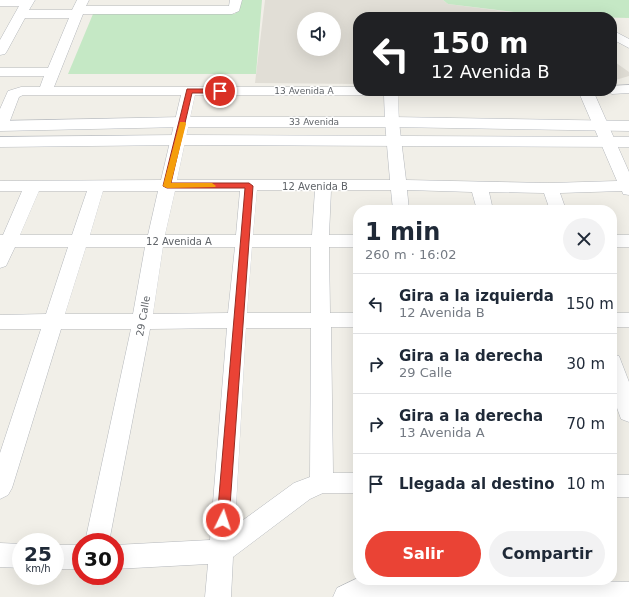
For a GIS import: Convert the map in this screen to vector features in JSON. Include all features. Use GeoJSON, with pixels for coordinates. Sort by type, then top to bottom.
{"type":"FeatureCollection","features":[{"type":"Feature","properties":{"kind":"street"},"geometry":{"type":"LineString","coordinates":[[0,2],[26,6],[79,8],[132,5],[180,5],[232,10],[236,4]]}},
{"type":"Feature","properties":{"kind":"street"},"geometry":{"type":"LineString","coordinates":[[0,51],[26,6]]}},
{"type":"Feature","properties":{"kind":"street"},"geometry":{"type":"LineString","coordinates":[[45,91],[79,8]]}},
{"type":"Feature","properties":{"kind":"street"},"geometry":{"type":"LineString","coordinates":[[617,37],[629,44]]}},
{"type":"Feature","properties":{"kind":"street"},"geometry":{"type":"LineString","coordinates":[[0,72],[53,72]]}},
{"type":"Feature","properties":{"kind":"street"},"geometry":{"type":"LineString","coordinates":[[617,90],[629,89]]}},
{"type":"Feature","properties":{"kind":"street","name":"29 Calle"},"geometry":{"type":"LineString","coordinates":[[99,533],[142,321],[155,240],[189,91]]}},
{"type":"Feature","properties":{"kind":"street","name":"13 Avenida A"},"geometry":{"type":"LineString","coordinates":[[0,126],[12,96],[16,92],[353,91]]}},
{"type":"Feature","properties":{"kind":"street"},"geometry":{"type":"LineString","coordinates":[[392,96],[392,122],[397,185],[400,205]]}},
{"type":"Feature","properties":{"kind":"street"},"geometry":{"type":"LineString","coordinates":[[594,96],[605,134],[628,187]]}},
{"type":"Feature","properties":{"kind":"street","name":"33 Avenida"},"geometry":{"type":"LineString","coordinates":[[0,142],[181,131],[392,122],[605,134],[629,142]]}},
{"type":"Feature","properties":{"kind":"street","name":"33 Avenida"},"geometry":{"type":"LineString","coordinates":[[0,126],[181,131],[394,141],[605,134],[629,126]]}},
{"type":"Feature","properties":{"kind":"street"},"geometry":{"type":"LineString","coordinates":[[0,262],[4,241],[33,185]]}},
{"type":"Feature","properties":{"kind":"street"},"geometry":{"type":"LineString","coordinates":[[0,488],[97,185]]}},
{"type":"Feature","properties":{"kind":"street","name":"12 Avenida B"},"geometry":{"type":"LineString","coordinates":[[0,186],[397,185],[550,188],[628,187]]}},
{"type":"Feature","properties":{"kind":"street"},"geometry":{"type":"LineString","coordinates":[[218,597],[237,321],[249,186]]}},
{"type":"Feature","properties":{"kind":"street"},"geometry":{"type":"LineString","coordinates":[[322,483],[322,321],[320,241],[323,186]]}},
{"type":"Feature","properties":{"kind":"street"},"geometry":{"type":"LineString","coordinates":[[479,186],[484,205]]}},
{"type":"Feature","properties":{"kind":"street"},"geometry":{"type":"LineString","coordinates":[[550,188],[556,205]]}},
{"type":"Feature","properties":{"kind":"street","name":"12 Avenida A"},"geometry":{"type":"LineString","coordinates":[[4,241],[353,241]]}},
{"type":"Feature","properties":{"kind":"street"},"geometry":{"type":"LineString","coordinates":[[617,241],[629,241]]}},
{"type":"Feature","properties":{"kind":"street"},"geometry":{"type":"LineString","coordinates":[[0,322],[353,320]]}},
{"type":"Feature","properties":{"kind":"street"},"geometry":{"type":"LineString","coordinates":[[617,320],[629,320]]}},
{"type":"Feature","properties":{"kind":"street"},"geometry":{"type":"LineString","coordinates":[[617,377],[629,413]]}},
{"type":"Feature","properties":{"kind":"street"},"geometry":{"type":"LineString","coordinates":[[124,556],[221,551],[302,491],[322,483],[353,483]]}},
{"type":"Feature","properties":{"kind":"street"},"geometry":{"type":"LineString","coordinates":[[617,486],[629,486]]}},
{"type":"Feature","properties":{"kind":"street"},"geometry":{"type":"LineString","coordinates":[[0,555],[12,556]]}},
{"type":"Feature","properties":{"kind":"street"},"geometry":{"type":"LineString","coordinates":[[346,597],[365,588],[629,595]]}},
{"type":"Feature","properties":{"kind":"shaded area"},"geometry":{"type":"Polygon","coordinates":[[[265,0],[443,0],[448,4],[510,12],[353,12],[353,84],[255,83],[265,0]]]}},
{"type":"Feature","properties":{"kind":"shaded area"},"geometry":{"type":"Polygon","coordinates":[[[617,64],[629,72],[629,76],[617,80],[617,64]]]}},
{"type":"Feature","properties":{"kind":"green space"},"geometry":{"type":"Polygon","coordinates":[[[238,0],[262,0],[256,74],[68,74],[93,14],[235,14],[238,0]]]}},
{"type":"Feature","properties":{"kind":"green space"},"geometry":{"type":"Polygon","coordinates":[[[443,0],[629,0],[629,18],[617,18],[617,12],[513,12],[448,4],[443,0]]]}},
{"type":"Feature","properties":{"kind":"slow traffic"},"geometry":{"type":"LineString","coordinates":[[183,124],[167,186],[212,186]]}},
{"type":"Feature","properties":{"kind":"route"},"geometry":{"type":"LineString","coordinates":[[220,91],[189,91],[167,186],[249,186],[237,321],[223,520]]}}]}
